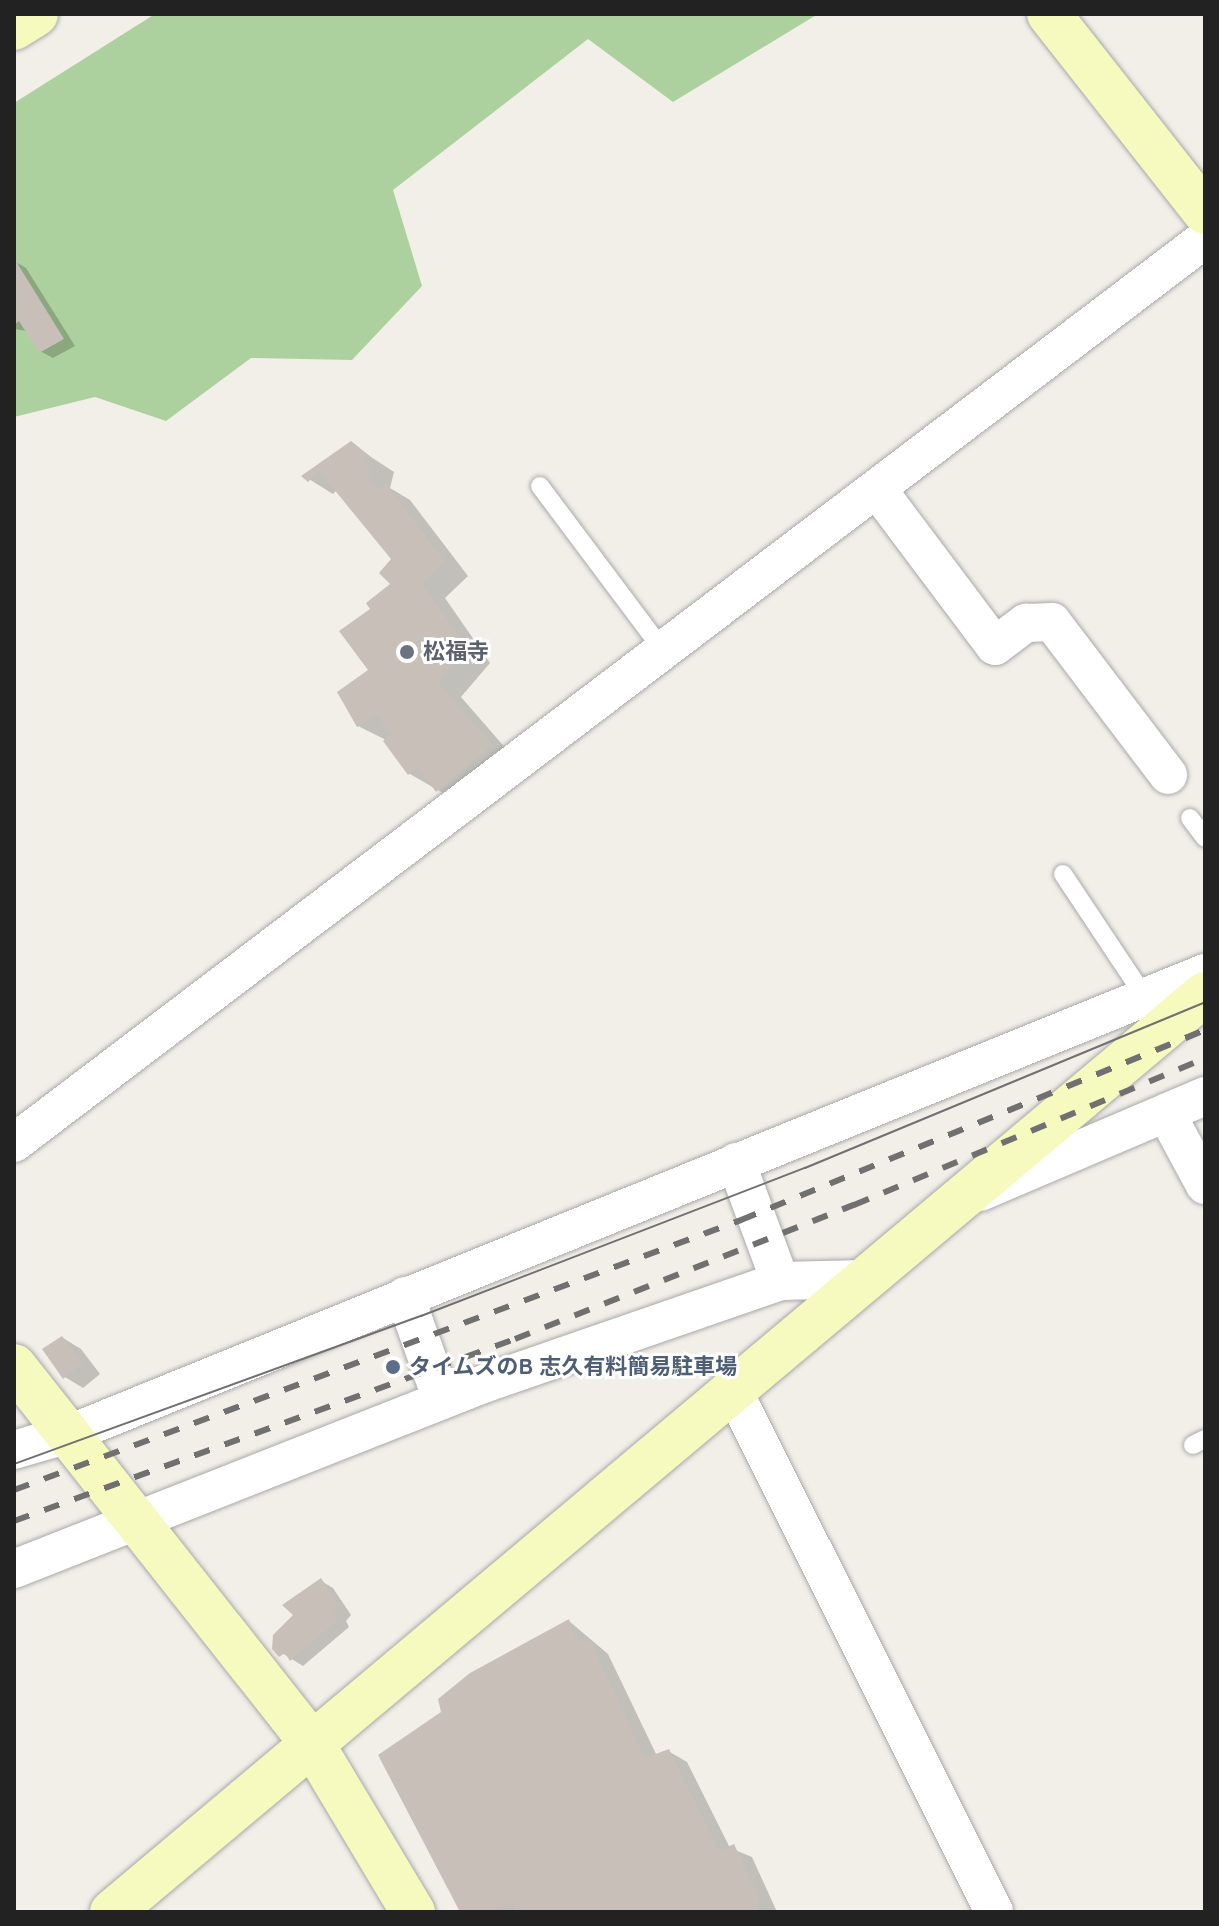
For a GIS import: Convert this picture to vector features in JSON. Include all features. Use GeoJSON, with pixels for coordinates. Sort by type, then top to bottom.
{"type":"FeatureCollection","features":[{"type":"Feature","properties":{"kind":"street"},"geometry":{"type":"LineString","coordinates":[[14,28],[36,14]]}},
{"type":"Feature","properties":{"kind":"street"},"geometry":{"type":"LineString","coordinates":[[1049,14],[1205,212]]}},
{"type":"Feature","properties":{"kind":"street"},"geometry":{"type":"LineString","coordinates":[[14,1143],[661,648],[877,489],[1205,239]]}},
{"type":"Feature","properties":{"kind":"street"},"geometry":{"type":"LineString","coordinates":[[877,489],[995,646],[1026,623],[1052,622],[1168,775]]}},
{"type":"Feature","properties":{"kind":"street"},"geometry":{"type":"LineString","coordinates":[[14,1450],[69,1434],[1205,973]]}},
{"type":"Feature","properties":{"kind":"street"},"geometry":{"type":"LineString","coordinates":[[112,1912],[735,1394],[954,1203],[1205,994]]}},
{"type":"Feature","properties":{"kind":"street"},"geometry":{"type":"LineString","coordinates":[[954,1203],[1205,1096]]}},
{"type":"Feature","properties":{"kind":"street"},"geometry":{"type":"LineString","coordinates":[[1166,1113],[1205,1185]]}},
{"type":"Feature","properties":{"kind":"street"},"geometry":{"type":"LineString","coordinates":[[736,1162],[780,1281]]}},
{"type":"Feature","properties":{"kind":"street"},"geometry":{"type":"LineString","coordinates":[[14,1569],[442,1400],[780,1281],[866,1279]]}},
{"type":"Feature","properties":{"kind":"street"},"geometry":{"type":"LineString","coordinates":[[405,1296],[442,1400]]}},
{"type":"Feature","properties":{"kind":"street"},"geometry":{"type":"LineString","coordinates":[[14,1366],[313,1745],[413,1912]]}},
{"type":"Feature","properties":{"kind":"street"},"geometry":{"type":"LineString","coordinates":[[735,1394],[994,1912]]}},
{"type":"Feature","properties":{"kind":"lane"},"geometry":{"type":"LineString","coordinates":[[540,486],[661,648]]}},
{"type":"Feature","properties":{"kind":"lane"},"geometry":{"type":"LineString","coordinates":[[1190,818],[1205,838]]}},
{"type":"Feature","properties":{"kind":"lane"},"geometry":{"type":"LineString","coordinates":[[1063,874],[1144,996]]}},
{"type":"Feature","properties":{"kind":"green space"},"geometry":{"type":"Polygon","coordinates":[[[155,14],[818,14],[673,102],[588,39],[393,190],[422,286],[352,360],[251,358],[166,421],[95,397],[14,417],[14,103],[155,14]]]}},
{"type":"Feature","properties":{"kind":"building"},"geometry":{"type":"Polygon","coordinates":[[[14,258],[64,339],[39,353],[19,321],[14,325],[14,258]]]}},
{"type":"Feature","properties":{"kind":"building"},"geometry":{"type":"Polygon","coordinates":[[[351,441],[371,457],[365,463],[371,470],[367,473],[377,490],[386,483],[445,562],[422,583],[467,648],[438,682],[493,745],[436,792],[418,767],[408,775],[383,741],[392,734],[376,715],[357,727],[337,692],[368,670],[339,631],[370,609],[366,603],[390,584],[379,573],[391,559],[319,471],[308,482],[301,476],[351,441]]]}},
{"type":"Feature","properties":{"kind":"building"},"geometry":{"type":"Polygon","coordinates":[[[62,1336],[83,1363],[63,1379],[42,1349],[62,1336]]]}},
{"type":"Feature","properties":{"kind":"building"},"geometry":{"type":"Polygon","coordinates":[[[321,1578],[340,1607],[334,1613],[338,1620],[290,1661],[285,1653],[279,1657],[272,1649],[273,1635],[293,1615],[282,1605],[321,1578]]]}},
{"type":"Feature","properties":{"kind":"building"},"geometry":{"type":"Polygon","coordinates":[[[569,1619],[575,1640],[590,1641],[645,1758],[669,1749],[719,1851],[734,1844],[760,1899],[757,1912],[516,1912],[512,1904],[491,1912],[460,1912],[378,1755],[441,1712],[438,1699],[470,1673],[569,1619]]]}},
{"type":"Feature","properties":{"kind":"tram line"},"geometry":{"type":"LineString","coordinates":[[14,1464],[421,1316],[805,1168],[1205,1002]]}},
{"type":"Feature","properties":{"kind":"railway"},"geometry":{"type":"LineString","coordinates":[[14,1490],[741,1220],[1205,1030]]}},
{"type":"Feature","properties":{"kind":"railway"},"geometry":{"type":"LineString","coordinates":[[14,1521],[515,1339],[854,1205],[1205,1058]]}},
{"type":"Feature","properties":{"kind":"place","name":"松福寺"},"geometry":{"type":"Point","coordinates":[407,652]}},
{"type":"Feature","properties":{"kind":"place","name":"タイムズのB 志久有料簡易駐車場"},"geometry":{"type":"Point","coordinates":[393,1367]}}]}
